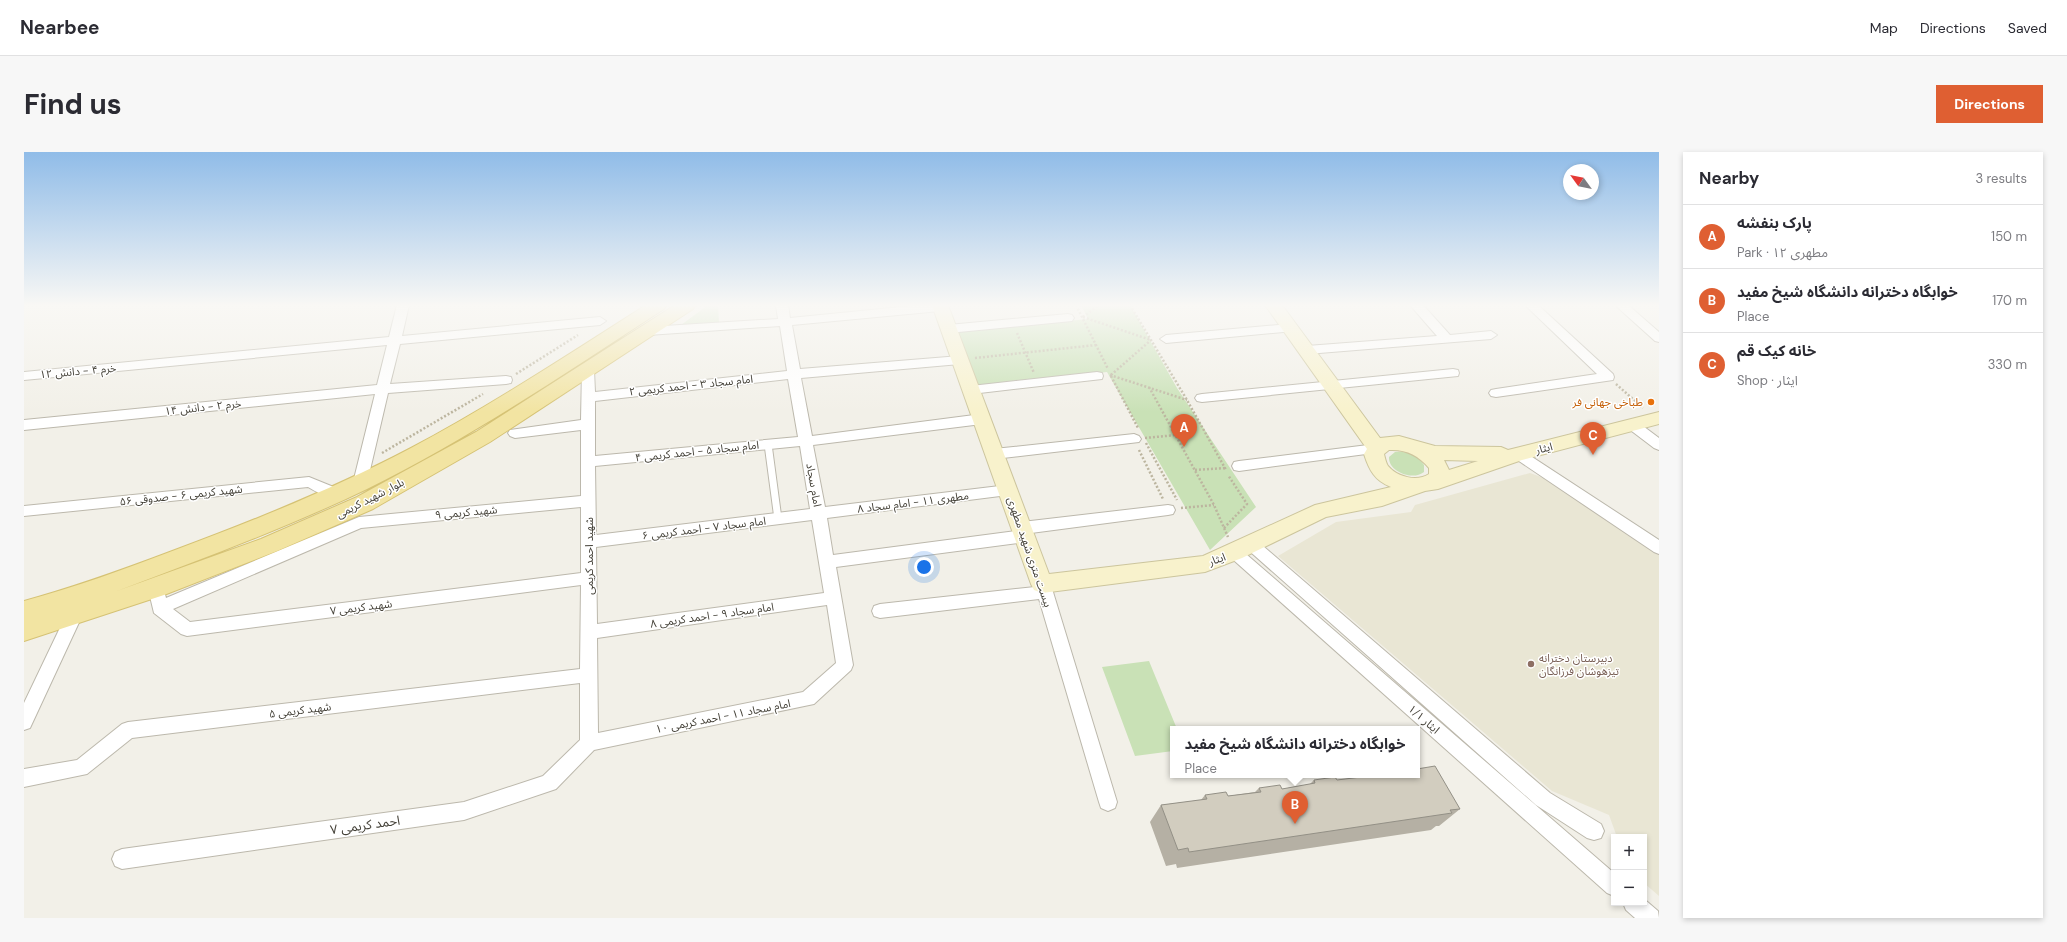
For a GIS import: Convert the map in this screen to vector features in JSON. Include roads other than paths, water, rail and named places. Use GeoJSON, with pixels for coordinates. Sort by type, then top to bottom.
{"type":"FeatureCollection","features":[{"type":"Feature","properties":{"kind":"main road","name":"بلوار شهید کریمی"},"geometry":{"type":"LineString","coordinates":[[24,611],[79,596],[262,527],[360,483],[420,452],[521,393],[602,341]]}},
{"type":"Feature","properties":{"kind":"main road","name":"بلوار شهید کریمی"},"geometry":{"type":"LineString","coordinates":[[24,631],[74,616],[156,588],[269,545],[354,516],[483,437],[633,341]]}},
{"type":"Feature","properties":{"kind":"main road","name":"بیست متری شهید مطهری"},"geometry":{"type":"LineString","coordinates":[[953,341],[1043,588]]}},
{"type":"Feature","properties":{"kind":"main road"},"geometry":{"type":"LineString","coordinates":[[1300,341],[1335,388],[1377,449]]}},
{"type":"Feature","properties":{"kind":"main road"},"geometry":{"type":"LineString","coordinates":[[1335,388],[1381,427],[1428,455],[1438,466],[1438,476],[1424,485],[1406,485],[1388,477]]}},
{"type":"Feature","properties":{"kind":"main road","name":"ایثار"},"geometry":{"type":"LineString","coordinates":[[1043,588],[1205,564],[1243,548],[1322,510],[1382,498],[1518,454],[1657,419]]}},
{"type":"Feature","properties":{"kind":"main road"},"geometry":{"type":"LineString","coordinates":[[1382,498],[1388,494],[1392,487],[1392,482],[1376,466],[1374,454],[1383,444],[1394,442],[1435,453],[1448,454],[1518,454]]}},
{"type":"Feature","properties":{"kind":"street","name":"خرم ۴ - دانش ۱۲"},"geometry":{"type":"LineString","coordinates":[[24,376],[394,341]]}},
{"type":"Feature","properties":{"kind":"street"},"geometry":{"type":"LineString","coordinates":[[360,483],[394,341]]}},
{"type":"Feature","properties":{"kind":"street","name":"امام سجاد"},"geometry":{"type":"LineString","coordinates":[[788,341],[845,665]]}},
{"type":"Feature","properties":{"kind":"street"},"geometry":{"type":"LineString","coordinates":[[1307,350],[1425,341]]}},
{"type":"Feature","properties":{"kind":"street"},"geometry":{"type":"LineString","coordinates":[[1496,393],[1608,377],[1569,341]]}},
{"type":"Feature","properties":{"kind":"street","name":"امام سجاد ۳ - احمد کریمی ۲"},"geometry":{"type":"LineString","coordinates":[[588,397],[794,374],[960,360]]}},
{"type":"Feature","properties":{"kind":"street","name":"شهید احمد کریمی"},"geometry":{"type":"LineString","coordinates":[[588,370],[589,743]]}},
{"type":"Feature","properties":{"kind":"street"},"geometry":{"type":"LineString","coordinates":[[1202,398],[1335,388],[1453,373]]}},
{"type":"Feature","properties":{"kind":"street"},"geometry":{"type":"LineString","coordinates":[[971,390],[1104,376]]}},
{"type":"Feature","properties":{"kind":"street","name":"خرم ۲ - دانش ۱۴"},"geometry":{"type":"LineString","coordinates":[[24,425],[383,389],[506,380]]}},
{"type":"Feature","properties":{"kind":"street","name":"امام سجاد ۵ - احمد کریمی ۴"},"geometry":{"type":"LineString","coordinates":[[589,462],[806,440],[982,419]]}},
{"type":"Feature","properties":{"kind":"street"},"geometry":{"type":"LineString","coordinates":[[515,433],[589,424]]}},
{"type":"Feature","properties":{"kind":"street"},"geometry":{"type":"LineString","coordinates":[[1634,426],[1659,445]]}},
{"type":"Feature","properties":{"kind":"street"},"geometry":{"type":"LineString","coordinates":[[994,454],[1139,436]]}},
{"type":"Feature","properties":{"kind":"street"},"geometry":{"type":"LineString","coordinates":[[1239,466],[1377,449]]}},
{"type":"Feature","properties":{"kind":"street"},"geometry":{"type":"LineString","coordinates":[[1518,454],[1659,548]]}},
{"type":"Feature","properties":{"kind":"street","name":"شهید کریمی ۶ - صدوقی ۵۶"},"geometry":{"type":"LineString","coordinates":[[24,511],[309,482],[336,494]]}},
{"type":"Feature","properties":{"kind":"street","name":"مطهری ۱۱ - امام سجاد ۸"},"geometry":{"type":"LineString","coordinates":[[819,514],[1008,490]]}},
{"type":"Feature","properties":{"kind":"street","name":"شهید کریمی ۹"},"geometry":{"type":"LineString","coordinates":[[160,608],[354,516],[589,501]]}},
{"type":"Feature","properties":{"kind":"street"},"geometry":{"type":"LineString","coordinates":[[827,562],[1175,509]]}},
{"type":"Feature","properties":{"kind":"street","name":"امام سجاد ۷ - احمد کریمی ۶"},"geometry":{"type":"LineString","coordinates":[[589,542],[819,514]]}},
{"type":"Feature","properties":{"kind":"street"},"geometry":{"type":"LineString","coordinates":[[1243,548],[1544,799],[1594,831]]}},
{"type":"Feature","properties":{"kind":"street","name":"ایثار ۱/۱"},"geometry":{"type":"LineString","coordinates":[[1243,548],[1611,883]]}},
{"type":"Feature","properties":{"kind":"street","name":"شهید کریمی ۷"},"geometry":{"type":"LineString","coordinates":[[160,608],[188,629],[589,578]]}},
{"type":"Feature","properties":{"kind":"street"},"geometry":{"type":"LineString","coordinates":[[156,588],[160,608]]}},
{"type":"Feature","properties":{"kind":"street"},"geometry":{"type":"LineString","coordinates":[[880,611],[1043,588]]}},
{"type":"Feature","properties":{"kind":"street","name":"بیست متری شهید مطهری"},"geometry":{"type":"LineString","coordinates":[[1043,588],[1108,802]]}},
{"type":"Feature","properties":{"kind":"street","name":"امام سجاد ۹ - احمد کریمی ۸"},"geometry":{"type":"LineString","coordinates":[[589,632],[834,598]]}},
{"type":"Feature","properties":{"kind":"street"},"geometry":{"type":"LineString","coordinates":[[24,722],[74,616]]}},
{"type":"Feature","properties":{"kind":"street","name":"امام سجاد ۱۱ - احمد کریمی ۱۰"},"geometry":{"type":"LineString","coordinates":[[589,743],[808,698],[845,665]]}},
{"type":"Feature","properties":{"kind":"street","name":"شهید کریمی ۵"},"geometry":{"type":"LineString","coordinates":[[24,778],[81,768],[128,730],[589,675]]}},
{"type":"Feature","properties":{"kind":"street","name":"احمد کریمی ۷"},"geometry":{"type":"LineString","coordinates":[[122,859],[464,811],[549,782],[589,743]]}},
{"type":"Feature","properties":{"kind":"street"},"geometry":{"type":"LineString","coordinates":[[1637,906],[1650,918]]}},
{"type":"Feature","properties":{"kind":"lane"},"geometry":{"type":"LineString","coordinates":[[768,444],[778,519]]}},
{"type":"Feature","properties":{"kind":"place","name":"طباخی جهانی فر"},"geometry":{"type":"Point","coordinates":[1651,402]}},
{"type":"Feature","properties":{"kind":"place","name":"پارک بنفشه"},"geometry":{"type":"Point","coordinates":[1184,447]}},
{"type":"Feature","properties":{"kind":"place","name":"خانه کیک قم"},"geometry":{"type":"Point","coordinates":[1593,455]}},
{"type":"Feature","properties":{"kind":"place","name":"دبیرستان دخترانه تیزهوشان فرزانگان"},"geometry":{"type":"Point","coordinates":[1531,664]}},
{"type":"Feature","properties":{"kind":"place","name":"خوابگاه دخترانه دانشگاه شیخ مفید"},"geometry":{"type":"Point","coordinates":[1295,824]}}]}
